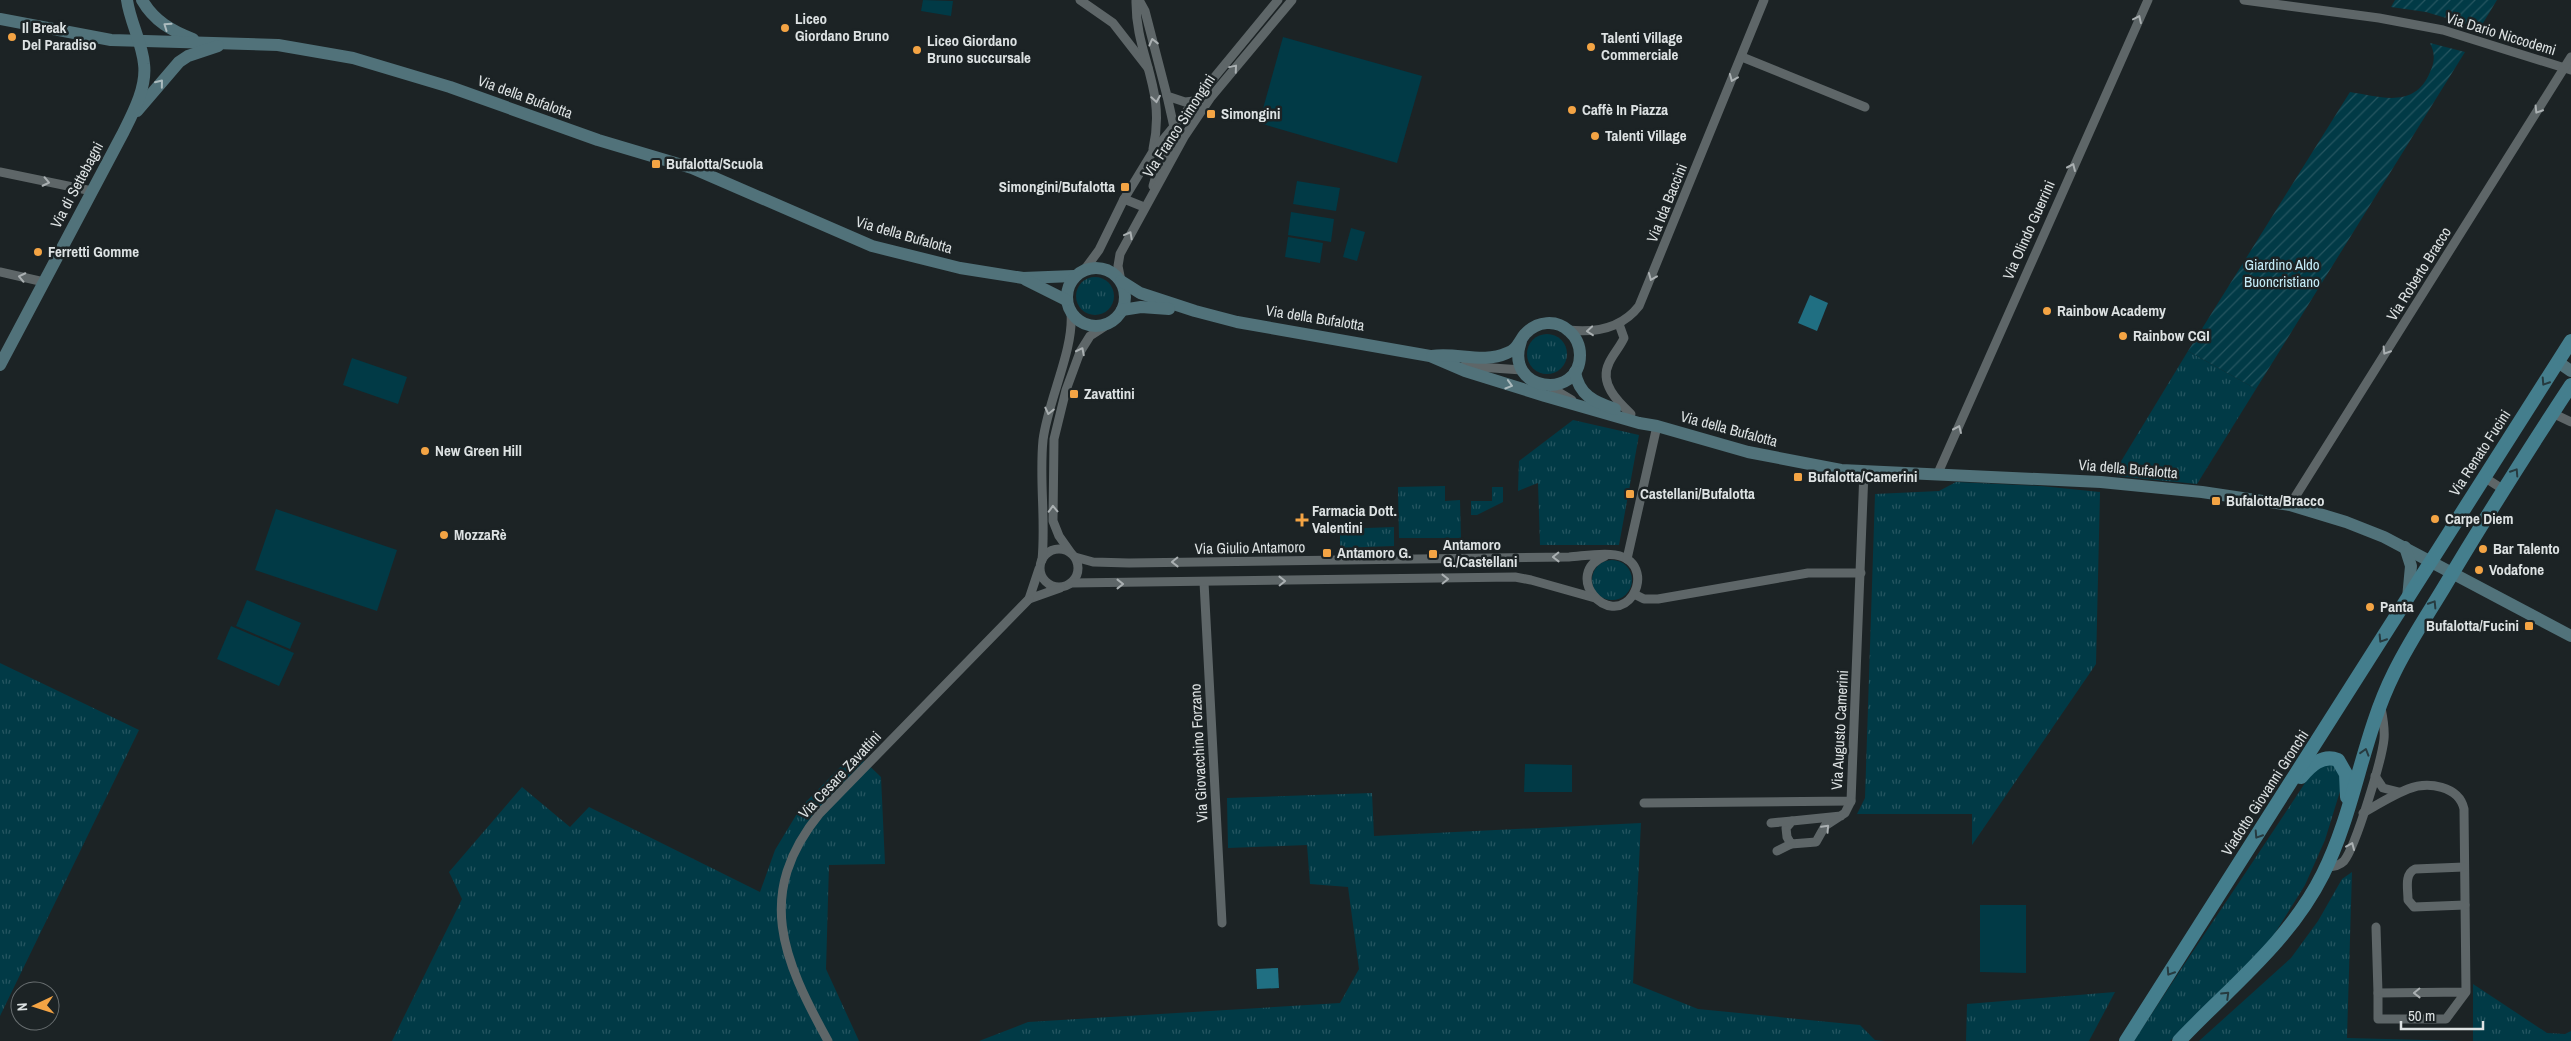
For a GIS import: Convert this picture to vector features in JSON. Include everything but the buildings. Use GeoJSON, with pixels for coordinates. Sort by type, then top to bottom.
{"type":"FeatureCollection","features":[{"type":"Feature","properties":{"kind":"main road","name":"Via Renato Fucini"},"geometry":{"type":"LineString","coordinates":[[2430,562],[2571,341]]}},
{"type":"Feature","properties":{"kind":"main road"},"geometry":{"type":"LineString","coordinates":[[2179,1041],[2282,937],[2309,898],[2326,867],[2342,827],[2381,702],[2409,644],[2571,385]]}},
{"type":"Feature","properties":{"kind":"main road","name":"Viadotto Giovanni Gronchi"},"geometry":{"type":"LineString","coordinates":[[2126,1041],[2430,562]]}},
{"type":"Feature","properties":{"kind":"main road"},"geometry":{"type":"LineString","coordinates":[[2270,816],[2309,768],[2320,761],[2334,758],[2343,766],[2347,780],[2347,801],[2342,827]]}},
{"type":"Feature","properties":{"kind":"street"},"geometry":{"type":"LineString","coordinates":[[126,0],[138,41]]}},
{"type":"Feature","properties":{"kind":"street"},"geometry":{"type":"LineString","coordinates":[[137,0],[138,41]]}},
{"type":"Feature","properties":{"kind":"street"},"geometry":{"type":"LineString","coordinates":[[142,0],[151,14],[166,27],[200,42]]}},
{"type":"Feature","properties":{"kind":"street"},"geometry":{"type":"LineString","coordinates":[[1080,0],[1112,22],[1150,72]]}},
{"type":"Feature","properties":{"kind":"street"},"geometry":{"type":"LineString","coordinates":[[1137,0],[1136,16],[1158,112],[1152,153]]}},
{"type":"Feature","properties":{"kind":"street"},"geometry":{"type":"LineString","coordinates":[[1137,0],[1145,11],[1174,124],[1175,139],[1158,169],[1152,194]]}},
{"type":"Feature","properties":{"kind":"street","name":"Via Franco Simongini"},"geometry":{"type":"LineString","coordinates":[[1080,273],[1103,242],[1124,199],[1152,153],[1278,0]]}},
{"type":"Feature","properties":{"kind":"street","name":"Via Franco Simongini"},"geometry":{"type":"LineString","coordinates":[[1120,281],[1118,266],[1120,254],[1184,137],[1211,97],[1292,0]]}},
{"type":"Feature","properties":{"kind":"street","name":"Via Ida Baccini"},"geometry":{"type":"LineString","coordinates":[[1619,324],[1639,306],[1764,0]]}},
{"type":"Feature","properties":{"kind":"street","name":"Via Olindo Guerrini"},"geometry":{"type":"LineString","coordinates":[[1938,473],[2148,0]]}},
{"type":"Feature","properties":{"kind":"street","name":"Via Dario Niccodemi"},"geometry":{"type":"LineString","coordinates":[[2244,0],[2379,18],[2443,30],[2567,69]]}},
{"type":"Feature","properties":{"kind":"street","name":"Via della Bufalotta"},"geometry":{"type":"LineString","coordinates":[[0,19],[89,38],[296,47],[377,64],[598,140],[692,168],[872,246],[960,268],[1022,278],[1080,273]]}},
{"type":"Feature","properties":{"kind":"street","name":"Via di Settebagni"},"geometry":{"type":"LineString","coordinates":[[0,364],[129,121],[144,73],[144,62],[138,41]]}},
{"type":"Feature","properties":{"kind":"street"},"geometry":{"type":"LineString","coordinates":[[129,121],[179,62],[188,56],[228,43]]}},
{"type":"Feature","properties":{"kind":"street"},"geometry":{"type":"LineString","coordinates":[[1742,57],[1864,106]]}},
{"type":"Feature","properties":{"kind":"street","name":"Via Roberto Bracco"},"geometry":{"type":"LineString","coordinates":[[2290,505],[2567,69],[2571,57]]}},
{"type":"Feature","properties":{"kind":"street"},"geometry":{"type":"LineString","coordinates":[[1167,96],[1182,101],[1194,101]]}},
{"type":"Feature","properties":{"kind":"street"},"geometry":{"type":"LineString","coordinates":[[0,172],[92,192]]}},
{"type":"Feature","properties":{"kind":"street"},"geometry":{"type":"LineString","coordinates":[[1124,199],[1144,207]]}},
{"type":"Feature","properties":{"kind":"street"},"geometry":{"type":"LineString","coordinates":[[1066,585],[1079,569],[1073,555],[1059,536],[1053,521],[1054,439],[1064,396],[1080,352],[1094,333],[1110,322],[1122,310],[1125,295],[1120,281],[1105,268],[1080,273],[1068,287],[1066,300],[1071,313],[1080,322],[1089,325],[1100,326],[1110,322]]}},
{"type":"Feature","properties":{"kind":"street"},"geometry":{"type":"LineString","coordinates":[[0,272],[44,282]]}},
{"type":"Feature","properties":{"kind":"street","name":"Via della Bufalotta"},"geometry":{"type":"LineString","coordinates":[[1022,278],[1066,300]]}},
{"type":"Feature","properties":{"kind":"street","name":"Via della Bufalotta"},"geometry":{"type":"LineString","coordinates":[[1120,281],[1140,293],[1194,311],[1237,322],[1430,356],[1495,356],[1512,351],[1533,328],[1543,324],[1555,324],[1568,330]]}},
{"type":"Feature","properties":{"kind":"street","name":"Via della Bufalotta"},"geometry":{"type":"LineString","coordinates":[[1122,310],[1155,307],[1194,311]]}},
{"type":"Feature","properties":{"kind":"street","name":"Via Cesare Zavattini"},"geometry":{"type":"LineString","coordinates":[[1029,599],[1041,563],[1043,441],[1051,401],[1072,332],[1071,313]]}},
{"type":"Feature","properties":{"kind":"street"},"geometry":{"type":"LineString","coordinates":[[1568,330],[1591,331],[1619,324],[1624,338],[1607,367],[1606,380],[1614,396],[1631,414]]}},
{"type":"Feature","properties":{"kind":"street"},"geometry":{"type":"LineString","coordinates":[[1546,385],[1565,381],[1575,372],[1579,361],[1579,348],[1568,330]]}},
{"type":"Feature","properties":{"kind":"street"},"geometry":{"type":"LineString","coordinates":[[1521,341],[1518,354],[1522,370]]}},
{"type":"Feature","properties":{"kind":"street","name":"Via della Bufalotta"},"geometry":{"type":"LineString","coordinates":[[1430,356],[1451,365],[1639,423],[1657,426],[1770,457],[1822,467],[1864,472],[1938,473],[2100,482],[2202,492],[2290,505],[2346,522],[2405,548],[2571,636]]}},
{"type":"Feature","properties":{"kind":"street"},"geometry":{"type":"LineString","coordinates":[[2558,362],[2571,371]]}},
{"type":"Feature","properties":{"kind":"street","name":"Via della Bufalotta"},"geometry":{"type":"LineString","coordinates":[[1451,365],[1522,370],[1534,381],[1546,385],[1587,408]]}},
{"type":"Feature","properties":{"kind":"street","name":"Via della Bufalotta"},"geometry":{"type":"LineString","coordinates":[[1575,372],[1579,388],[1588,397],[1657,426]]}},
{"type":"Feature","properties":{"kind":"street"},"geometry":{"type":"LineString","coordinates":[[2552,413],[2571,422]]}},
{"type":"Feature","properties":{"kind":"street"},"geometry":{"type":"LineString","coordinates":[[1605,556],[1593,564],[1588,574],[1588,588],[1595,598],[1602,603],[1615,605],[1626,602],[1634,594],[1638,584],[1637,575],[1627,559],[1657,426]]}},
{"type":"Feature","properties":{"kind":"street","name":"Via Augusto Camerini"},"geometry":{"type":"LineString","coordinates":[[1644,804],[1851,801],[1864,472]]}},
{"type":"Feature","properties":{"kind":"street"},"geometry":{"type":"LineString","coordinates":[[2484,477],[2504,490]]}},
{"type":"Feature","properties":{"kind":"street"},"geometry":{"type":"LineString","coordinates":[[2405,548],[2411,566],[2408,598]]}},
{"type":"Feature","properties":{"kind":"street"},"geometry":{"type":"LineString","coordinates":[[1073,555],[1062,549],[1054,549],[1041,563],[1042,576],[1047,583],[1066,585],[1515,577],[1595,598]]}},
{"type":"Feature","properties":{"kind":"street","name":"Via Giulio Antamoro"},"geometry":{"type":"LineString","coordinates":[[1073,555],[1093,562],[1129,563],[1618,555],[1627,559]]}},
{"type":"Feature","properties":{"kind":"street"},"geometry":{"type":"LineString","coordinates":[[1634,594],[1644,598],[1658,599],[1808,573],[1861,573]]}},
{"type":"Feature","properties":{"kind":"street","name":"Via Giovacchino Forzano"},"geometry":{"type":"LineString","coordinates":[[1204,582],[1222,923]]}},
{"type":"Feature","properties":{"kind":"street","name":"Via Cesare Zavattini"},"geometry":{"type":"LineString","coordinates":[[828,1041],[794,975],[782,931],[781,897],[793,855],[804,834],[820,813],[1029,599],[1066,585]]}},
{"type":"Feature","properties":{"kind":"street"},"geometry":{"type":"LineString","coordinates":[[2326,867],[2338,865],[2346,858],[2363,813],[2385,736],[2381,702]]}},
{"type":"Feature","properties":{"kind":"street"},"geometry":{"type":"LineString","coordinates":[[2374,776],[2383,788],[2402,792]]}},
{"type":"Feature","properties":{"kind":"street"},"geometry":{"type":"LineString","coordinates":[[2363,813],[2402,792],[2419,786],[2445,788],[2460,798],[2464,809],[2466,992],[2446,1018],[2378,1019],[2376,927]]}},
{"type":"Feature","properties":{"kind":"street"},"geometry":{"type":"LineString","coordinates":[[1778,850],[1791,844],[1816,842],[1825,826],[1847,811],[1851,801]]}},
{"type":"Feature","properties":{"kind":"street"},"geometry":{"type":"LineString","coordinates":[[1771,823],[1841,816]]}},
{"type":"Feature","properties":{"kind":"street"},"geometry":{"type":"LineString","coordinates":[[1791,844],[1786,830],[1792,821]]}},
{"type":"Feature","properties":{"kind":"street"},"geometry":{"type":"LineString","coordinates":[[2464,867],[2415,869],[2408,875],[2408,900],[2414,907],[2465,905]]}},
{"type":"Feature","properties":{"kind":"street"},"geometry":{"type":"LineString","coordinates":[[2378,993],[2466,992]]}},
{"type":"Feature","properties":{"kind":"green space"},"geometry":{"type":"Polygon","coordinates":[[[923,0],[953,1],[951,16],[921,11],[923,0]]]}},
{"type":"Feature","properties":{"kind":"green space"},"geometry":{"type":"Polygon","coordinates":[[[2395,0],[2497,0],[2480,28],[2426,12],[2391,7],[2395,0]]]}},
{"type":"Feature","properties":{"kind":"green space"},"geometry":{"type":"Polygon","coordinates":[[[1283,37],[1422,76],[1397,163],[1259,123],[1283,37]]]}},
{"type":"Feature","properties":{"kind":"green space","name":"Giardino Aldo Buoncristiano"},"geometry":{"type":"Polygon","coordinates":[[[2430,43],[2465,52],[2256,389],[2188,351],[2350,92],[2396,98],[2416,91],[2424,84],[2433,65],[2434,54],[2430,43]]]}},
{"type":"Feature","properties":{"kind":"green space"},"geometry":{"type":"Polygon","coordinates":[[[1297,181],[1340,188],[1336,211],[1293,204],[1297,181]]]}},
{"type":"Feature","properties":{"kind":"green space"},"geometry":{"type":"Polygon","coordinates":[[[1291,212],[1334,219],[1331,242],[1288,235],[1291,212]]]}},
{"type":"Feature","properties":{"kind":"green space"},"geometry":{"type":"Polygon","coordinates":[[[1351,228],[1365,232],[1357,261],[1343,257],[1351,228]]]}},
{"type":"Feature","properties":{"kind":"green space"},"geometry":{"type":"Polygon","coordinates":[[[1288,237],[1323,243],[1320,263],[1285,257],[1288,237]]]}},
{"type":"Feature","properties":{"kind":"green space"},"geometry":{"type":"Polygon","coordinates":[[[1095,277],[1108,283],[1114,296],[1108,309],[1095,315],[1082,309],[1076,296],[1082,283],[1095,277]]]}},
{"type":"Feature","properties":{"kind":"green space"},"geometry":{"type":"Polygon","coordinates":[[[1547,334],[1561,340],[1567,354],[1561,368],[1547,374],[1533,368],[1527,354],[1533,340],[1547,334]]]}},
{"type":"Feature","properties":{"kind":"green space"},"geometry":{"type":"Polygon","coordinates":[[[2188,351],[2256,389],[2197,484],[2117,476],[2120,463],[2188,351]]]}},
{"type":"Feature","properties":{"kind":"green space"},"geometry":{"type":"Polygon","coordinates":[[[352,358],[407,377],[398,404],[343,385],[352,358]]]}},
{"type":"Feature","properties":{"kind":"green space"},"geometry":{"type":"Polygon","coordinates":[[[1573,420],[1639,435],[1619,545],[1540,545],[1538,483],[1518,491],[1519,461],[1573,420]]]}},
{"type":"Feature","properties":{"kind":"green space"},"geometry":{"type":"Polygon","coordinates":[[[1956,482],[2041,486],[2100,492],[2096,664],[1972,845],[1972,814],[1857,814],[1865,798],[1875,494],[1939,491],[1956,482]]]}},
{"type":"Feature","properties":{"kind":"green space"},"geometry":{"type":"Polygon","coordinates":[[[1445,486],[1445,501],[1460,500],[1461,538],[1399,538],[1398,487],[1445,486]]]}},
{"type":"Feature","properties":{"kind":"green space"},"geometry":{"type":"Polygon","coordinates":[[[1492,487],[1503,487],[1503,502],[1477,515],[1471,515],[1471,501],[1492,501],[1492,487]]]}},
{"type":"Feature","properties":{"kind":"green space"},"geometry":{"type":"Polygon","coordinates":[[[276,509],[397,550],[377,611],[255,570],[276,509]]]}},
{"type":"Feature","properties":{"kind":"green space"},"geometry":{"type":"Polygon","coordinates":[[[1394,527],[1394,546],[1340,548],[1340,529],[1394,527]]]}},
{"type":"Feature","properties":{"kind":"green space"},"geometry":{"type":"Polygon","coordinates":[[[1612,560],[1626,566],[1632,580],[1626,594],[1612,600],[1598,594],[1592,580],[1598,566],[1612,560]]]}},
{"type":"Feature","properties":{"kind":"green space"},"geometry":{"type":"Polygon","coordinates":[[[247,600],[301,623],[290,649],[236,626],[247,600]]]}},
{"type":"Feature","properties":{"kind":"green space"},"geometry":{"type":"Polygon","coordinates":[[[231,626],[294,653],[279,686],[217,659],[231,626]]]}},
{"type":"Feature","properties":{"kind":"green space"},"geometry":{"type":"Polygon","coordinates":[[[0,663],[139,730],[17,981],[10,981],[10,995],[0,1016],[0,663]]]}},
{"type":"Feature","properties":{"kind":"green space"},"geometry":{"type":"Polygon","coordinates":[[[855,752],[881,777],[885,864],[829,865],[826,969],[859,1041],[392,1041],[462,899],[449,872],[522,787],[570,827],[589,807],[760,892],[775,850],[801,807],[855,752]]]}},
{"type":"Feature","properties":{"kind":"green space"},"geometry":{"type":"Polygon","coordinates":[[[2326,762],[2340,767],[2341,788],[2325,840],[2305,885],[2270,941],[2257,957],[2170,1041],[2134,1041],[2314,769],[2326,762]]]}},
{"type":"Feature","properties":{"kind":"green space"},"geometry":{"type":"Polygon","coordinates":[[[1525,764],[1572,765],[1572,792],[1524,792],[1525,764]]]}},
{"type":"Feature","properties":{"kind":"green space"},"geometry":{"type":"Polygon","coordinates":[[[1372,793],[1374,836],[1641,823],[1633,983],[1698,1009],[1860,1025],[1875,1040],[1885,1041],[979,1041],[1028,1022],[1340,1003],[1359,969],[1348,887],[1310,884],[1307,845],[1228,848],[1227,798],[1372,793]]]}},
{"type":"Feature","properties":{"kind":"green space"},"geometry":{"type":"Polygon","coordinates":[[[2352,872],[2347,1038],[2463,1041],[2199,1041],[2291,958],[2318,921],[2342,879],[2352,872]]]}},
{"type":"Feature","properties":{"kind":"green space"},"geometry":{"type":"Polygon","coordinates":[[[1980,905],[2026,905],[2026,973],[1980,972],[1980,905]]]}},
{"type":"Feature","properties":{"kind":"green space"},"geometry":{"type":"Polygon","coordinates":[[[2473,984],[2547,1033],[2565,1034],[2571,1031],[2571,1041],[2473,1041],[2473,984]]]}},
{"type":"Feature","properties":{"kind":"green space"},"geometry":{"type":"Polygon","coordinates":[[[2115,992],[2089,1041],[1966,1041],[1967,1004],[2115,992]]]}},
{"type":"Feature","properties":{"kind":"shaded area"},"geometry":{"type":"Polygon","coordinates":[[[1810,295],[1828,303],[1817,331],[1798,323],[1810,295]]]}},
{"type":"Feature","properties":{"kind":"shaded area"},"geometry":{"type":"Polygon","coordinates":[[[1278,968],[1279,988],[1257,989],[1256,969],[1278,968]]]}},
{"type":"Feature","properties":{"kind":"place","name":"Liceo Giordano Bruno"},"geometry":{"type":"Point","coordinates":[785,28]}},
{"type":"Feature","properties":{"kind":"place","name":"Il Break Del Paradiso"},"geometry":{"type":"Point","coordinates":[12,37]}},
{"type":"Feature","properties":{"kind":"place","name":"Talenti Village Commerciale"},"geometry":{"type":"Point","coordinates":[1591,47]}},
{"type":"Feature","properties":{"kind":"place","name":"Liceo Giordano Bruno succursale"},"geometry":{"type":"Point","coordinates":[917,50]}},
{"type":"Feature","properties":{"kind":"place","name":"Caffè In Piazza"},"geometry":{"type":"Point","coordinates":[1572,110]}},
{"type":"Feature","properties":{"kind":"place","name":"Simongini"},"geometry":{"type":"Point","coordinates":[1211,114]}},
{"type":"Feature","properties":{"kind":"place","name":"Talenti Village"},"geometry":{"type":"Point","coordinates":[1595,136]}},
{"type":"Feature","properties":{"kind":"place","name":"Bufalotta/Scuola"},"geometry":{"type":"Point","coordinates":[656,164]}},
{"type":"Feature","properties":{"kind":"place","name":"Simongini/Bufalotta"},"geometry":{"type":"Point","coordinates":[1125,187]}},
{"type":"Feature","properties":{"kind":"place","name":"Ferretti Gomme"},"geometry":{"type":"Point","coordinates":[38,252]}},
{"type":"Feature","properties":{"kind":"place","name":"Rainbow Academy"},"geometry":{"type":"Point","coordinates":[2047,311]}},
{"type":"Feature","properties":{"kind":"place","name":"Rainbow CGI"},"geometry":{"type":"Point","coordinates":[2123,336]}},
{"type":"Feature","properties":{"kind":"place","name":"Zavattini"},"geometry":{"type":"Point","coordinates":[1074,394]}},
{"type":"Feature","properties":{"kind":"place","name":"New Green Hill"},"geometry":{"type":"Point","coordinates":[425,451]}},
{"type":"Feature","properties":{"kind":"place","name":"Bufalotta/Camerini"},"geometry":{"type":"Point","coordinates":[1798,477]}},
{"type":"Feature","properties":{"kind":"place","name":"Castellani/Bufalotta"},"geometry":{"type":"Point","coordinates":[1630,494]}},
{"type":"Feature","properties":{"kind":"place","name":"Bufalotta/Bracco"},"geometry":{"type":"Point","coordinates":[2216,501]}},
{"type":"Feature","properties":{"kind":"place","name":"Carpe Diem"},"geometry":{"type":"Point","coordinates":[2435,519]}},
{"type":"Feature","properties":{"kind":"place","name":"Farmacia Dott. Valentini"},"geometry":{"type":"Point","coordinates":[1302,520]}},
{"type":"Feature","properties":{"kind":"place","name":"MozzaRè"},"geometry":{"type":"Point","coordinates":[444,535]}},
{"type":"Feature","properties":{"kind":"place","name":"Bar Talento"},"geometry":{"type":"Point","coordinates":[2483,549]}},
{"type":"Feature","properties":{"kind":"place","name":"Antamoro G."},"geometry":{"type":"Point","coordinates":[1327,553]}},
{"type":"Feature","properties":{"kind":"place","name":"Antamoro G./Castellani"},"geometry":{"type":"Point","coordinates":[1433,554]}},
{"type":"Feature","properties":{"kind":"place","name":"Vodafone"},"geometry":{"type":"Point","coordinates":[2479,570]}},
{"type":"Feature","properties":{"kind":"place","name":"Panta"},"geometry":{"type":"Point","coordinates":[2370,607]}},
{"type":"Feature","properties":{"kind":"place","name":"Bufalotta/Fucini"},"geometry":{"type":"Point","coordinates":[2529,626]}}]}
